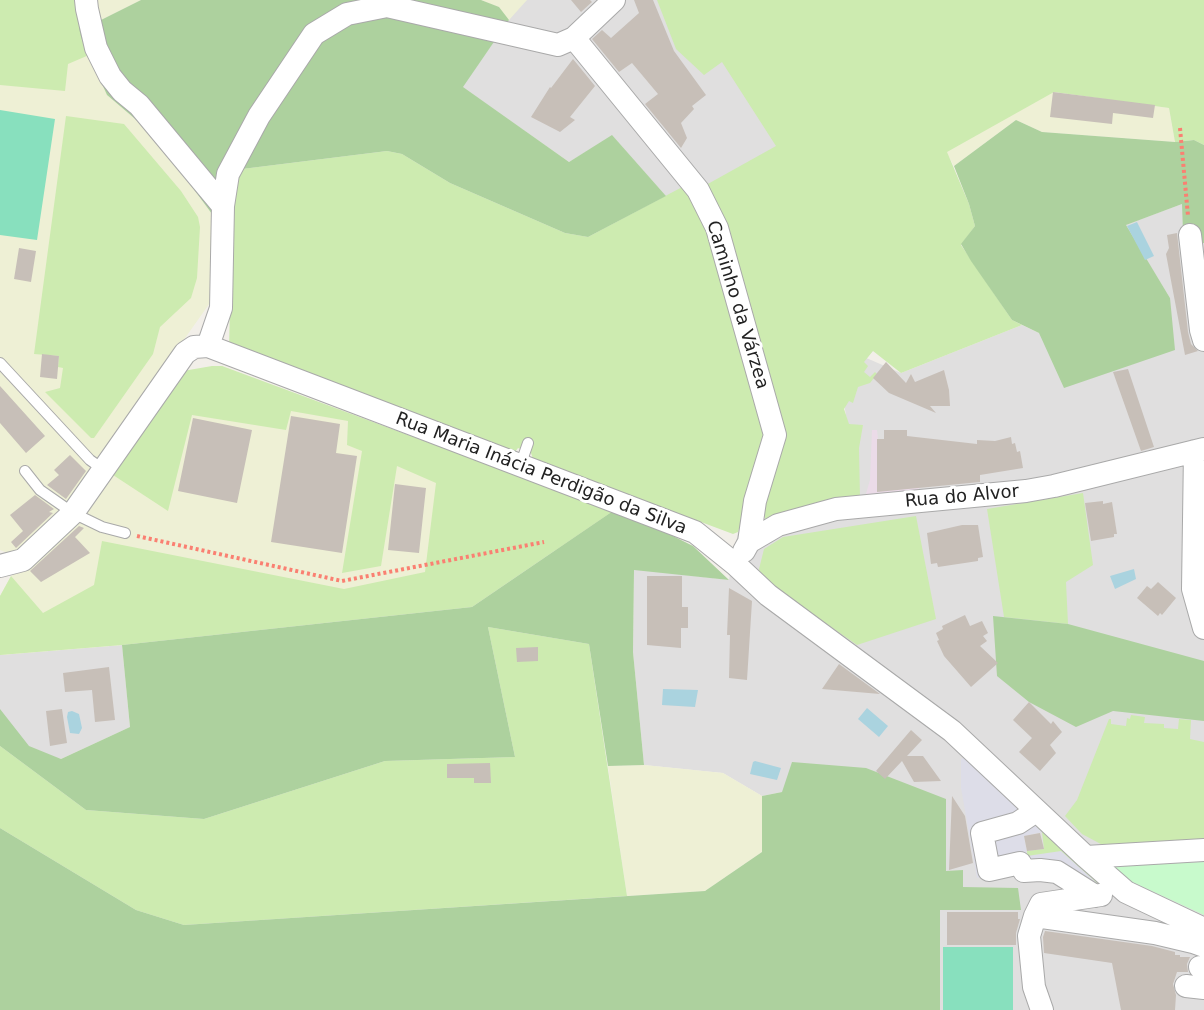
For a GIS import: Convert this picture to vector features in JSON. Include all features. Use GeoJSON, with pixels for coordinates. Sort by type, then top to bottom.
{"type":"FeatureCollection","features":[{"type":"Feature","properties":{"kind":"street"},"geometry":{"type":"LineString","coordinates":[[86,0],[96,48],[110,76],[122,91],[140,105],[223,206]]}},
{"type":"Feature","properties":{"kind":"street"},"geometry":{"type":"LineString","coordinates":[[2,569],[23,560],[73,513],[185,353],[194,347],[208,346],[221,308],[223,206],[228,174],[279,84],[314,34],[347,14],[387,6],[558,45],[573,38],[614,0]]}},
{"type":"Feature","properties":{"kind":"street","name":"Caminho da Várzea"},"geometry":{"type":"LineString","coordinates":[[573,38],[698,190],[717,228],[775,435],[754,501],[749,542]]}},
{"type":"Feature","properties":{"kind":"street"},"geometry":{"type":"LineString","coordinates":[[1190,235],[1204,340]]}},
{"type":"Feature","properties":{"kind":"street","name":"Rua Maria Inácia Perdigão da Silva"},"geometry":{"type":"LineString","coordinates":[[208,346],[695,532],[736,565],[768,595],[952,731],[1126,892],[1204,929]]}},
{"type":"Feature","properties":{"kind":"street"},"geometry":{"type":"LineString","coordinates":[[1200,450],[1193,589],[1203,622]]}},
{"type":"Feature","properties":{"kind":"street","name":"Rua do Alvor"},"geometry":{"type":"LineString","coordinates":[[749,542],[778,525],[836,509],[1026,491],[1200,450]]}},
{"type":"Feature","properties":{"kind":"street"},"geometry":{"type":"LineString","coordinates":[[736,565],[749,542]]}},
{"type":"Feature","properties":{"kind":"street"},"geometry":{"type":"LineString","coordinates":[[1036,811],[1018,823],[982,833],[989,870],[1020,863],[1024,871],[1057,872],[1095,896]]}},
{"type":"Feature","properties":{"kind":"street"},"geometry":{"type":"LineString","coordinates":[[1086,857],[1204,850]]}},
{"type":"Feature","properties":{"kind":"street"},"geometry":{"type":"LineString","coordinates":[[1042,1010],[1034,987],[1029,936],[1041,904],[1126,892]]}},
{"type":"Feature","properties":{"kind":"street"},"geometry":{"type":"LineString","coordinates":[[1035,916],[1155,933],[1193,942],[1200,971]]}},
{"type":"Feature","properties":{"kind":"lane"},"geometry":{"type":"LineString","coordinates":[[0,364],[90,460],[105,470]]}},
{"type":"Feature","properties":{"kind":"lane"},"geometry":{"type":"LineString","coordinates":[[520,467],[528,443]]}},
{"type":"Feature","properties":{"kind":"lane"},"geometry":{"type":"LineString","coordinates":[[25,471],[40,490],[73,513],[102,527],[125,533]]}},
{"type":"Feature","properties":{"kind":"path"},"geometry":{"type":"LineString","coordinates":[[1180,129],[1190,235]]}},
{"type":"Feature","properties":{"kind":"path"},"geometry":{"type":"LineString","coordinates":[[125,533],[342,581],[544,542]]}},
{"type":"Feature","properties":{"kind":"shaded area"},"geometry":{"type":"Polygon","coordinates":[[[523,0],[693,0],[787,147],[694,202],[666,196],[612,136],[569,162],[462,87],[523,0]]]}},
{"type":"Feature","properties":{"kind":"shaded area"},"geometry":{"type":"Polygon","coordinates":[[[1182,204],[1197,244],[1204,243],[1204,1010],[940,1010],[940,883],[782,792],[762,796],[723,773],[644,765],[633,652],[634,569],[729,580],[738,532],[770,520],[860,498],[834,344],[901,373],[1022,325],[1039,333],[1170,298],[1125,225],[1182,204]]]}},
{"type":"Feature","properties":{"kind":"shaded area"},"geometry":{"type":"Polygon","coordinates":[[[872,430],[877,430],[878,439],[884,439],[884,430],[907,430],[919,485],[919,495],[865,497],[870,480],[872,430]]]}},
{"type":"Feature","properties":{"kind":"shaded area"},"geometry":{"type":"Polygon","coordinates":[[[122,645],[130,727],[61,759],[0,746],[0,655],[122,645]]]}},
{"type":"Feature","properties":{"kind":"shaded area"},"geometry":{"type":"Polygon","coordinates":[[[964,758],[1042,832],[1024,836],[1027,856],[1061,851],[1106,891],[1017,867],[977,878],[961,788],[961,759],[964,758]]]}},
{"type":"Feature","properties":{"kind":"green space"},"geometry":{"type":"Polygon","coordinates":[[[0,0],[80,0],[107,95],[154,135],[212,214],[212,300],[103,454],[97,480],[21,554],[0,550],[0,0]]]}},
{"type":"Feature","properties":{"kind":"green space"},"geometry":{"type":"Polygon","coordinates":[[[0,0],[97,0],[89,55],[68,64],[65,91],[0,85],[0,0]]]}},
{"type":"Feature","properties":{"kind":"green space"},"geometry":{"type":"Polygon","coordinates":[[[97,0],[141,0],[97,22],[97,0]]]}},
{"type":"Feature","properties":{"kind":"green space"},"geometry":{"type":"Polygon","coordinates":[[[141,0],[481,0],[499,7],[509,20],[463,87],[569,162],[612,135],[666,196],[588,237],[565,233],[450,183],[402,154],[387,151],[242,169],[212,214],[154,135],[107,95],[81,37],[79,28],[97,22],[141,0]]]}},
{"type":"Feature","properties":{"kind":"green space"},"geometry":{"type":"Polygon","coordinates":[[[481,0],[527,0],[509,20],[498,7],[481,0]]]}},
{"type":"Feature","properties":{"kind":"green space"},"geometry":{"type":"Polygon","coordinates":[[[657,0],[1204,0],[1204,145],[1194,140],[1175,142],[1169,108],[1054,92],[947,152],[969,204],[975,226],[961,245],[1012,320],[1022,325],[901,373],[873,351],[864,362],[868,366],[864,372],[870,377],[875,372],[877,374],[870,383],[858,387],[853,403],[849,401],[844,409],[849,424],[863,425],[859,448],[860,498],[766,520],[761,511],[781,441],[706,185],[776,146],[722,62],[704,75],[676,49],[657,0]]]}},
{"type":"Feature","properties":{"kind":"green space"},"geometry":{"type":"Polygon","coordinates":[[[1053,92],[1169,108],[1175,142],[1042,132],[1016,120],[954,166],[946,152],[1053,92]]]}},
{"type":"Feature","properties":{"kind":"green space"},"geometry":{"type":"Polygon","coordinates":[[[0,110],[55,119],[37,240],[0,235],[0,110]]]}},
{"type":"Feature","properties":{"kind":"green space"},"geometry":{"type":"Polygon","coordinates":[[[66,116],[124,124],[181,191],[198,217],[200,227],[197,278],[191,298],[160,327],[153,354],[94,438],[91,438],[45,392],[60,388],[63,368],[58,367],[59,356],[34,354],[66,116]]]}},
{"type":"Feature","properties":{"kind":"green space"},"geometry":{"type":"Polygon","coordinates":[[[1016,120],[1042,132],[1175,142],[1194,140],[1204,145],[1204,243],[1197,244],[1183,232],[1182,204],[1126,225],[1170,298],[1175,350],[1064,388],[1039,333],[1012,320],[971,261],[961,244],[975,226],[954,166],[1016,120]]]}},
{"type":"Feature","properties":{"kind":"green space"},"geometry":{"type":"Polygon","coordinates":[[[387,151],[402,154],[450,183],[565,233],[588,237],[686,185],[709,232],[768,435],[738,532],[733,534],[533,459],[531,453],[518,448],[515,452],[229,348],[233,188],[242,169],[387,151]]]}},
{"type":"Feature","properties":{"kind":"green space"},"geometry":{"type":"Polygon","coordinates":[[[212,366],[222,366],[657,528],[122,645],[0,655],[0,596],[11,576],[26,566],[212,366]]]}},
{"type":"Feature","properties":{"kind":"green space"},"geometry":{"type":"Polygon","coordinates":[[[222,366],[613,511],[472,607],[122,645],[0,655],[0,596],[11,576],[43,613],[94,585],[102,541],[344,589],[425,572],[436,483],[397,466],[381,566],[342,573],[362,451],[347,445],[348,421],[291,411],[286,430],[192,415],[168,511],[110,473],[183,371],[222,366]]]}},
{"type":"Feature","properties":{"kind":"green space"},"geometry":{"type":"Polygon","coordinates":[[[1083,493],[1093,565],[1066,582],[1068,624],[1004,617],[987,509],[1083,493]]]}},
{"type":"Feature","properties":{"kind":"green space"},"geometry":{"type":"Polygon","coordinates":[[[613,511],[657,528],[693,546],[729,580],[634,570],[633,652],[644,765],[608,766],[589,644],[488,627],[515,757],[385,761],[204,819],[86,810],[0,746],[0,709],[29,746],[61,759],[130,727],[122,645],[472,607],[613,511]]]}},
{"type":"Feature","properties":{"kind":"green space"},"geometry":{"type":"Polygon","coordinates":[[[916,516],[936,619],[857,645],[762,579],[759,569],[764,549],[783,537],[916,516]]]}},
{"type":"Feature","properties":{"kind":"green space"},"geometry":{"type":"Polygon","coordinates":[[[993,616],[1068,624],[1204,661],[1204,721],[1113,711],[1076,727],[1029,702],[997,676],[993,616]]]}},
{"type":"Feature","properties":{"kind":"green space"},"geometry":{"type":"Polygon","coordinates":[[[488,627],[589,644],[627,896],[184,925],[136,910],[0,828],[0,746],[86,810],[204,819],[385,761],[515,757],[488,627]]]}},
{"type":"Feature","properties":{"kind":"green space"},"geometry":{"type":"Polygon","coordinates":[[[1131,715],[1145,717],[1144,723],[1164,724],[1164,728],[1178,729],[1179,719],[1191,720],[1190,739],[1204,742],[1204,842],[1112,850],[1082,834],[1065,816],[1077,800],[1109,719],[1111,719],[1111,724],[1126,726],[1127,718],[1130,719],[1131,715]]]}},
{"type":"Feature","properties":{"kind":"green space"},"geometry":{"type":"Polygon","coordinates":[[[792,762],[866,768],[946,799],[946,871],[963,870],[963,887],[1018,888],[1021,910],[940,910],[940,1010],[0,1010],[0,828],[136,910],[184,925],[705,891],[762,852],[762,796],[782,792],[792,762]]]}},
{"type":"Feature","properties":{"kind":"green space"},"geometry":{"type":"Polygon","coordinates":[[[644,765],[723,773],[762,796],[762,852],[705,891],[627,896],[608,766],[644,765]]]}},
{"type":"Feature","properties":{"kind":"green space"},"geometry":{"type":"Polygon","coordinates":[[[1033,819],[1110,890],[1027,856],[1027,851],[1044,849],[1042,832],[1032,822],[1033,819]]]}},
{"type":"Feature","properties":{"kind":"green space"},"geometry":{"type":"Polygon","coordinates":[[[1204,862],[1204,915],[1130,881],[1109,866],[1204,862]]]}},
{"type":"Feature","properties":{"kind":"green space"},"geometry":{"type":"Polygon","coordinates":[[[943,947],[1013,947],[1013,1010],[943,1010],[943,947]]]}},
{"type":"Feature","properties":{"kind":"water"},"geometry":{"type":"Polygon","coordinates":[[[1137,222],[1154,256],[1145,260],[1127,226],[1137,222]]]}},
{"type":"Feature","properties":{"kind":"water"},"geometry":{"type":"Polygon","coordinates":[[[1134,569],[1136,579],[1115,589],[1110,576],[1134,569]]]}},
{"type":"Feature","properties":{"kind":"water"},"geometry":{"type":"Polygon","coordinates":[[[663,689],[698,690],[695,707],[662,705],[663,689]]]}},
{"type":"Feature","properties":{"kind":"water"},"geometry":{"type":"Polygon","coordinates":[[[867,708],[888,726],[879,737],[858,719],[867,708]]]}},
{"type":"Feature","properties":{"kind":"water"},"geometry":{"type":"Polygon","coordinates":[[[68,712],[79,714],[82,728],[79,734],[70,733],[67,717],[68,712]]]}},
{"type":"Feature","properties":{"kind":"water"},"geometry":{"type":"Polygon","coordinates":[[[755,761],[781,768],[777,780],[750,774],[755,761]]]}},
{"type":"Feature","properties":{"kind":"building"},"geometry":{"type":"Polygon","coordinates":[[[571,0],[590,0],[592,2],[581,12],[571,0]]]}},
{"type":"Feature","properties":{"kind":"building"},"geometry":{"type":"Polygon","coordinates":[[[634,0],[653,0],[674,51],[706,95],[692,106],[694,109],[681,123],[687,138],[681,148],[645,104],[658,94],[632,63],[619,72],[592,39],[602,30],[611,38],[639,13],[634,0]]]}},
{"type":"Feature","properties":{"kind":"building"},"geometry":{"type":"Polygon","coordinates":[[[573,59],[595,86],[570,117],[575,120],[560,132],[531,117],[550,87],[573,59]]]}},
{"type":"Feature","properties":{"kind":"building"},"geometry":{"type":"Polygon","coordinates":[[[1053,92],[1155,105],[1153,118],[1113,113],[1112,124],[1050,117],[1053,92]]]}},
{"type":"Feature","properties":{"kind":"building"},"geometry":{"type":"Polygon","coordinates":[[[1177,233],[1188,332],[1191,344],[1198,351],[1185,355],[1166,254],[1169,248],[1167,235],[1177,233]]]}},
{"type":"Feature","properties":{"kind":"building"},"geometry":{"type":"Polygon","coordinates":[[[19,248],[36,251],[31,282],[14,279],[19,248]]]}},
{"type":"Feature","properties":{"kind":"building"},"geometry":{"type":"Polygon","coordinates":[[[42,354],[59,356],[57,379],[40,377],[42,354]]]}},
{"type":"Feature","properties":{"kind":"building"},"geometry":{"type":"Polygon","coordinates":[[[886,362],[906,383],[911,374],[915,382],[944,370],[950,406],[930,406],[936,413],[889,393],[873,378],[886,362]]]}},
{"type":"Feature","properties":{"kind":"building"},"geometry":{"type":"Polygon","coordinates":[[[1128,369],[1154,447],[1141,451],[1113,372],[1128,369]]]}},
{"type":"Feature","properties":{"kind":"building"},"geometry":{"type":"Polygon","coordinates":[[[0,386],[45,436],[26,453],[0,423],[0,386]]]}},
{"type":"Feature","properties":{"kind":"building"},"geometry":{"type":"Polygon","coordinates":[[[291,416],[340,424],[336,453],[357,456],[342,553],[271,542],[291,416]]]}},
{"type":"Feature","properties":{"kind":"building"},"geometry":{"type":"Polygon","coordinates":[[[193,418],[252,430],[237,503],[178,491],[193,418]]]}},
{"type":"Feature","properties":{"kind":"building"},"geometry":{"type":"Polygon","coordinates":[[[884,430],[907,430],[907,436],[977,444],[977,440],[995,441],[1011,437],[1017,452],[1020,451],[1023,468],[980,475],[980,482],[877,492],[877,439],[884,439],[884,430]]]}},
{"type":"Feature","properties":{"kind":"building"},"geometry":{"type":"Polygon","coordinates":[[[70,455],[86,471],[66,499],[47,485],[59,475],[54,470],[70,455]]]}},
{"type":"Feature","properties":{"kind":"building"},"geometry":{"type":"Polygon","coordinates":[[[395,484],[426,488],[419,553],[388,550],[395,484]]]}},
{"type":"Feature","properties":{"kind":"building"},"geometry":{"type":"Polygon","coordinates":[[[35,495],[54,509],[49,512],[53,513],[16,548],[11,542],[23,531],[10,515],[35,495]]]}},
{"type":"Feature","properties":{"kind":"building"},"geometry":{"type":"Polygon","coordinates":[[[1103,501],[1103,504],[1112,502],[1117,534],[1114,534],[1114,537],[1091,541],[1085,503],[1103,501]]]}},
{"type":"Feature","properties":{"kind":"building"},"geometry":{"type":"Polygon","coordinates":[[[962,525],[978,525],[983,557],[978,558],[978,561],[938,567],[937,563],[931,564],[927,533],[962,525]]]}},
{"type":"Feature","properties":{"kind":"building"},"geometry":{"type":"Polygon","coordinates":[[[79,526],[84,528],[75,537],[90,553],[41,582],[30,571],[79,526]]]}},
{"type":"Feature","properties":{"kind":"building"},"geometry":{"type":"Polygon","coordinates":[[[647,576],[682,576],[682,607],[688,607],[688,628],[681,628],[681,648],[647,645],[647,576]]]}},
{"type":"Feature","properties":{"kind":"building"},"geometry":{"type":"Polygon","coordinates":[[[1158,582],[1176,598],[1162,615],[1160,613],[1158,616],[1137,598],[1147,586],[1151,589],[1158,582]]]}},
{"type":"Feature","properties":{"kind":"building"},"geometry":{"type":"Polygon","coordinates":[[[729,588],[752,601],[747,680],[729,678],[730,635],[727,635],[729,588]]]}},
{"type":"Feature","properties":{"kind":"building"},"geometry":{"type":"Polygon","coordinates":[[[965,615],[970,626],[982,621],[988,633],[983,636],[987,641],[980,646],[998,663],[971,687],[944,656],[936,633],[943,629],[942,626],[965,615]]]}},
{"type":"Feature","properties":{"kind":"building"},"geometry":{"type":"Polygon","coordinates":[[[538,647],[538,661],[517,662],[516,648],[538,647]]]}},
{"type":"Feature","properties":{"kind":"building"},"geometry":{"type":"Polygon","coordinates":[[[839,664],[880,694],[822,689],[839,664]]]}},
{"type":"Feature","properties":{"kind":"building"},"geometry":{"type":"Polygon","coordinates":[[[109,667],[115,720],[95,722],[92,690],[65,692],[63,673],[109,667]]]}},
{"type":"Feature","properties":{"kind":"building"},"geometry":{"type":"Polygon","coordinates":[[[1029,702],[1051,724],[1053,721],[1062,732],[1050,745],[1056,753],[1040,771],[1019,752],[1032,738],[1013,720],[1029,702]]]}},
{"type":"Feature","properties":{"kind":"building"},"geometry":{"type":"Polygon","coordinates":[[[62,709],[67,743],[50,746],[46,711],[62,709]]]}},
{"type":"Feature","properties":{"kind":"building"},"geometry":{"type":"Polygon","coordinates":[[[911,730],[922,740],[907,756],[923,756],[941,781],[914,782],[902,761],[885,779],[876,771],[911,730]]]}},
{"type":"Feature","properties":{"kind":"building"},"geometry":{"type":"Polygon","coordinates":[[[490,763],[491,783],[474,783],[474,778],[447,778],[447,764],[490,763]]]}},
{"type":"Feature","properties":{"kind":"building"},"geometry":{"type":"Polygon","coordinates":[[[952,796],[965,816],[973,863],[949,870],[952,796]]]}},
{"type":"Feature","properties":{"kind":"building"},"geometry":{"type":"Polygon","coordinates":[[[1040,833],[1044,849],[1027,851],[1024,836],[1040,833]]]}},
{"type":"Feature","properties":{"kind":"building"},"geometry":{"type":"Polygon","coordinates":[[[947,912],[1018,912],[1018,919],[1020,919],[1016,933],[1016,945],[947,945],[947,912]]]}},
{"type":"Feature","properties":{"kind":"building"},"geometry":{"type":"Polygon","coordinates":[[[1045,931],[1152,946],[1175,952],[1175,955],[1180,955],[1180,957],[1190,957],[1187,964],[1188,972],[1177,972],[1173,984],[1176,995],[1175,1010],[1121,1010],[1112,963],[1044,953],[1045,931]]]}}]}
